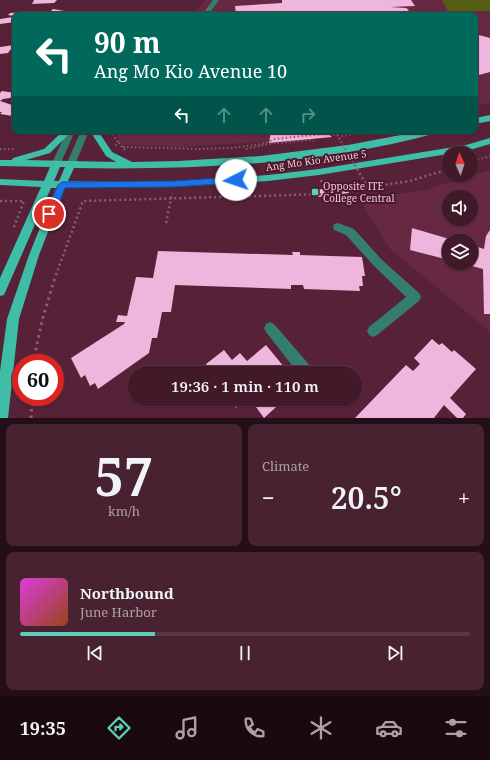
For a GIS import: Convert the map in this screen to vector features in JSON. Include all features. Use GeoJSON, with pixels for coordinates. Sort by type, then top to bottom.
{"type":"FeatureCollection","features":[{"type":"Feature","properties":{"kind":"main road"},"geometry":{"type":"LineString","coordinates":[[478,120],[490,118]]}},
{"type":"Feature","properties":{"kind":"main road"},"geometry":{"type":"LineString","coordinates":[[3,163],[47,151],[66,134]]}},
{"type":"Feature","properties":{"kind":"main road"},"geometry":{"type":"LineString","coordinates":[[96,134],[109,154],[131,165]]}},
{"type":"Feature","properties":{"kind":"main road","name":"Ang Mo Kio Avenue 5"},"geometry":{"type":"LineString","coordinates":[[3,163],[56,165],[203,164],[325,152],[376,144],[421,134]]}},
{"type":"Feature","properties":{"kind":"main road","name":"Ang Mo Kio Avenue 5"},"geometry":{"type":"LineString","coordinates":[[0,182],[62,185],[173,184],[268,178],[319,172],[466,148],[490,141]]}},
{"type":"Feature","properties":{"kind":"main road"},"geometry":{"type":"LineString","coordinates":[[0,291],[56,165]]}},
{"type":"Feature","properties":{"kind":"main road"},"geometry":{"type":"LineString","coordinates":[[1,418],[13,318],[34,255],[71,165]]}},
{"type":"Feature","properties":{"kind":"street"},"geometry":{"type":"LineString","coordinates":[[207,12],[216,0]]}},
{"type":"Feature","properties":{"kind":"street"},"geometry":{"type":"LineString","coordinates":[[56,165],[68,134]]}},
{"type":"Feature","properties":{"kind":"street"},"geometry":{"type":"LineString","coordinates":[[71,165],[84,134]]}},
{"type":"Feature","properties":{"kind":"street"},"geometry":{"type":"LineString","coordinates":[[338,227],[350,232],[378,263],[415,297],[373,332]]}},
{"type":"Feature","properties":{"kind":"street"},"geometry":{"type":"LineString","coordinates":[[270,328],[301,366]]}},
{"type":"Feature","properties":{"kind":"path"},"geometry":{"type":"LineString","coordinates":[[112,134],[119,143]]}},
{"type":"Feature","properties":{"kind":"path"},"geometry":{"type":"LineString","coordinates":[[262,144],[274,139],[324,134],[343,136],[358,134]]}},
{"type":"Feature","properties":{"kind":"path"},"geometry":{"type":"LineString","coordinates":[[337,134],[368,188]]}},
{"type":"Feature","properties":{"kind":"path"},"geometry":{"type":"LineString","coordinates":[[129,154],[122,147],[199,149],[310,140],[308,136]]}},
{"type":"Feature","properties":{"kind":"path"},"geometry":{"type":"LineString","coordinates":[[213,153],[236,151],[268,144]]}},
{"type":"Feature","properties":{"kind":"path"},"geometry":{"type":"LineString","coordinates":[[478,160],[490,156]]}},
{"type":"Feature","properties":{"kind":"path"},"geometry":{"type":"LineString","coordinates":[[35,354],[42,319],[59,262],[83,201],[326,194],[410,181],[442,171]]}},
{"type":"Feature","properties":{"kind":"path"},"geometry":{"type":"LineString","coordinates":[[319,172],[326,194]]}},
{"type":"Feature","properties":{"kind":"path"},"geometry":{"type":"LineString","coordinates":[[166,223],[173,184]]}},
{"type":"Feature","properties":{"kind":"path"},"geometry":{"type":"LineString","coordinates":[[0,201],[24,201]]}},
{"type":"Feature","properties":{"kind":"path"},"geometry":{"type":"LineString","coordinates":[[31,418],[32,406]]}},
{"type":"Feature","properties":{"kind":"shaded area"},"geometry":{"type":"Polygon","coordinates":[[[205,0],[490,0],[490,102],[478,106],[478,12],[195,12],[205,0]]]}},
{"type":"Feature","properties":{"kind":"shaded area"},"geometry":{"type":"Polygon","coordinates":[[[115,134],[296,134],[278,136],[264,142],[178,147],[122,145],[115,134]]]}},
{"type":"Feature","properties":{"kind":"shaded area"},"geometry":{"type":"Polygon","coordinates":[[[490,170],[490,332],[390,249],[359,199],[425,190],[451,182],[478,182],[478,174],[490,170]]]}},
{"type":"Feature","properties":{"kind":"green space"},"geometry":{"type":"Polygon","coordinates":[[[442,0],[490,0],[490,11],[448,11],[442,0]]]}},
{"type":"Feature","properties":{"kind":"building"},"geometry":{"type":"Polygon","coordinates":[[[34,0],[57,0],[54,3],[32,4],[34,0]]]}},
{"type":"Feature","properties":{"kind":"building"},"geometry":{"type":"Polygon","coordinates":[[[282,0],[411,0],[415,6],[390,7],[406,8],[409,10],[406,12],[236,12],[235,6],[282,3],[282,0]]]}},
{"type":"Feature","properties":{"kind":"building"},"geometry":{"type":"Polygon","coordinates":[[[53,9],[70,12],[50,12],[53,9]]]}},
{"type":"Feature","properties":{"kind":"building"},"geometry":{"type":"Polygon","coordinates":[[[12,17],[12,22],[0,24],[0,19],[12,17]]]}},
{"type":"Feature","properties":{"kind":"building"},"geometry":{"type":"Polygon","coordinates":[[[478,35],[490,38],[490,72],[478,75],[478,35]]]}},
{"type":"Feature","properties":{"kind":"building"},"geometry":{"type":"Polygon","coordinates":[[[12,45],[12,50],[8,53],[0,54],[0,47],[12,45]]]}},
{"type":"Feature","properties":{"kind":"building"},"geometry":{"type":"Polygon","coordinates":[[[2,91],[12,93],[12,96],[0,101],[0,93],[2,91]]]}},
{"type":"Feature","properties":{"kind":"building"},"geometry":{"type":"Polygon","coordinates":[[[0,101],[12,105],[12,116],[0,114],[2,112],[0,112],[0,101]]]}},
{"type":"Feature","properties":{"kind":"building"},"geometry":{"type":"Polygon","coordinates":[[[270,134],[329,134],[332,137],[269,143],[270,134]]]}},
{"type":"Feature","properties":{"kind":"building"},"geometry":{"type":"Polygon","coordinates":[[[346,186],[349,193],[318,197],[315,190],[346,186]]]}},
{"type":"Feature","properties":{"kind":"building"},"geometry":{"type":"Polygon","coordinates":[[[412,228],[442,237],[442,258],[410,250],[412,228]]]}},
{"type":"Feature","properties":{"kind":"building"},"geometry":{"type":"Polygon","coordinates":[[[490,230],[490,314],[484,314],[483,269],[478,268],[478,247],[484,249],[486,236],[490,230]]]}},
{"type":"Feature","properties":{"kind":"building"},"geometry":{"type":"Polygon","coordinates":[[[158,251],[293,255],[292,252],[300,252],[300,255],[362,257],[365,276],[362,276],[363,286],[359,286],[360,291],[304,289],[303,285],[291,285],[291,289],[175,285],[171,312],[162,312],[157,338],[152,338],[149,353],[131,366],[128,366],[128,368],[98,389],[95,383],[90,386],[85,375],[81,378],[71,358],[124,324],[125,322],[116,322],[118,315],[127,316],[136,277],[153,278],[158,251]]]}},
{"type":"Feature","properties":{"kind":"building"},"geometry":{"type":"Polygon","coordinates":[[[432,339],[439,345],[442,343],[452,352],[454,350],[476,369],[450,398],[466,414],[463,418],[457,418],[444,405],[434,418],[355,418],[406,365],[413,371],[420,364],[414,358],[432,339]]]}},
{"type":"Feature","properties":{"kind":"building"},"geometry":{"type":"Polygon","coordinates":[[[266,345],[283,366],[207,366],[206,364],[224,350],[232,360],[240,353],[247,361],[266,345]]]}},
{"type":"Feature","properties":{"kind":"building"},"geometry":{"type":"Polygon","coordinates":[[[255,406],[277,406],[264,418],[255,406]]]}},
{"type":"Feature","properties":{"kind":"place","name":"Opposite ITE College Central"},"geometry":{"type":"Point","coordinates":[315,192]}},
{"type":"Feature","properties":{"kind":"route"},"geometry":{"type":"LineString","coordinates":[[49,214],[62,185],[173,184],[236,180]]}}]}
